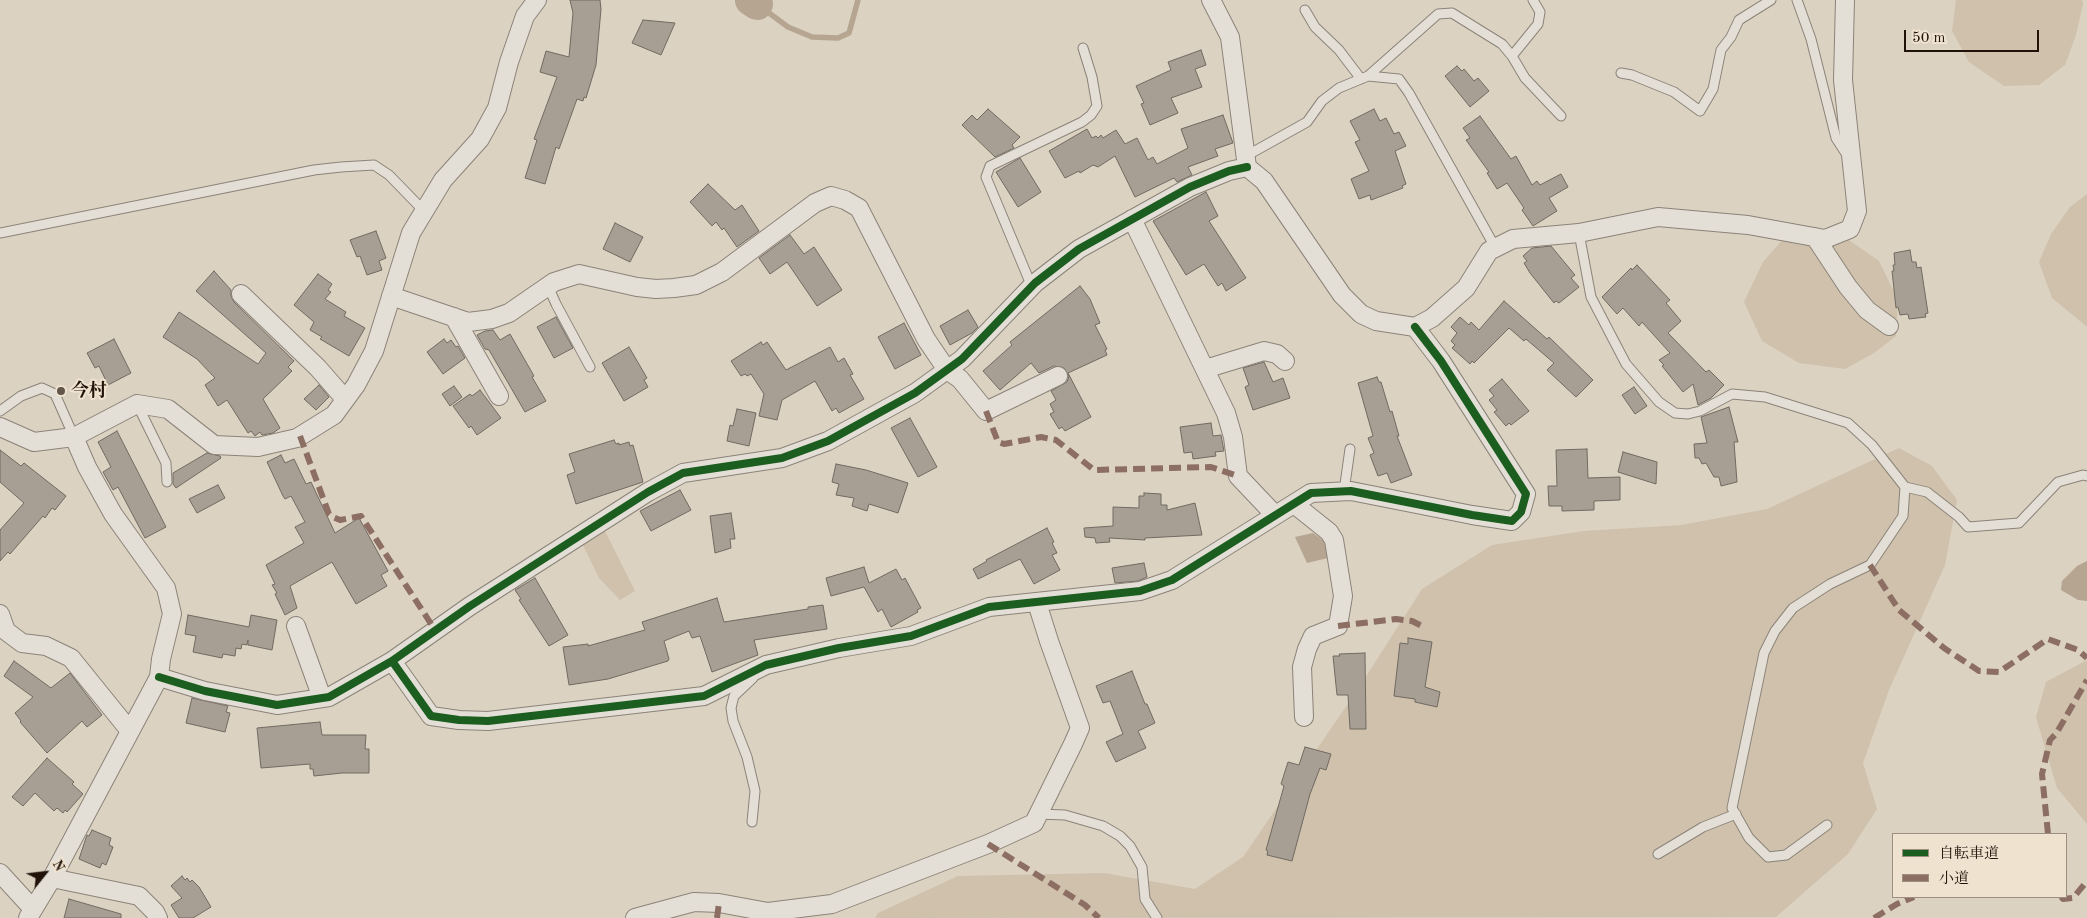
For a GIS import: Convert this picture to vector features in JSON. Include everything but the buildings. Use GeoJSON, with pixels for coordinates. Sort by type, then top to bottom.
{"type":"FeatureCollection","features":[{"type":"Feature","properties":{"kind":"street"},"geometry":{"type":"LineString","coordinates":[[0,427],[34,442],[74,437],[137,404],[168,409],[214,445],[258,447],[297,438],[334,415],[356,385],[374,351],[411,233],[443,180],[480,139],[497,108],[509,62],[525,16],[537,0]]}},
{"type":"Feature","properties":{"kind":"street"},"geometry":{"type":"LineString","coordinates":[[1211,0],[1230,37],[1247,162],[1264,181],[1342,296],[1361,314],[1376,321],[1415,328],[1432,318],[1466,288],[1489,251],[1513,239],[1579,233],[1658,217],[1748,225],[1825,239],[1850,229],[1857,211],[1842,80],[1845,0]]}},
{"type":"Feature","properties":{"kind":"street"},"geometry":{"type":"LineString","coordinates":[[159,677],[205,691],[278,705],[329,697],[392,661],[470,606],[648,492],[683,473],[782,458],[828,441],[914,393],[962,359],[1032,287],[1079,249],[1190,187],[1247,162]]}},
{"type":"Feature","properties":{"kind":"street"},"geometry":{"type":"LineString","coordinates":[[391,296],[468,322],[492,319],[510,313],[554,282],[579,274],[656,289],[696,285],[722,272],[815,203],[831,196],[845,200],[859,208],[926,339],[947,370],[960,379],[986,411],[1058,376]]}},
{"type":"Feature","properties":{"kind":"street"},"geometry":{"type":"LineString","coordinates":[[1132,219],[1226,413],[1233,437],[1238,476],[1275,516]]}},
{"type":"Feature","properties":{"kind":"street"},"geometry":{"type":"LineString","coordinates":[[1815,237],[1848,287],[1866,310],[1889,326]]}},
{"type":"Feature","properties":{"kind":"street"},"geometry":{"type":"LineString","coordinates":[[241,294],[318,368],[345,399]]}},
{"type":"Feature","properties":{"kind":"street"},"geometry":{"type":"LineString","coordinates":[[454,318],[499,396]]}},
{"type":"Feature","properties":{"kind":"street"},"geometry":{"type":"LineString","coordinates":[[392,661],[431,716],[488,721],[704,696],[764,667],[838,648],[912,636],[989,607],[1140,591],[1172,580],[1311,493],[1351,491],[1472,515],[1512,520],[1521,512],[1526,494],[1441,360],[1415,328]]}},
{"type":"Feature","properties":{"kind":"street"},"geometry":{"type":"LineString","coordinates":[[1204,369],[1264,351],[1277,354],[1285,361]]}},
{"type":"Feature","properties":{"kind":"street"},"geometry":{"type":"LineString","coordinates":[[0,873],[31,913],[52,878],[159,677],[161,658],[172,614],[166,588],[113,514],[87,468],[74,437]]}},
{"type":"Feature","properties":{"kind":"street"},"geometry":{"type":"LineString","coordinates":[[1294,504],[1329,532],[1334,540],[1342,596],[1338,626],[1313,636],[1307,649],[1302,667],[1304,717]]}},
{"type":"Feature","properties":{"kind":"street"},"geometry":{"type":"LineString","coordinates":[[636,918],[694,902],[719,903],[768,912],[832,904],[988,844],[1034,823],[1080,728],[1037,603]]}},
{"type":"Feature","properties":{"kind":"street"},"geometry":{"type":"LineString","coordinates":[[0,614],[6,631],[22,643],[46,646],[71,658],[130,731]]}},
{"type":"Feature","properties":{"kind":"street"},"geometry":{"type":"LineString","coordinates":[[296,626],[322,698]]}},
{"type":"Feature","properties":{"kind":"street"},"geometry":{"type":"LineString","coordinates":[[52,878],[139,896],[156,912],[158,918]]}},
{"type":"Feature","properties":{"kind":"lane"},"geometry":{"type":"LineString","coordinates":[[1512,56],[1538,24],[1540,12],[1533,0]]}},
{"type":"Feature","properties":{"kind":"lane"},"geometry":{"type":"LineString","coordinates":[[1621,73],[1632,75],[1674,92],[1700,111],[1713,88],[1721,50],[1731,37],[1739,20],[1771,0]]}},
{"type":"Feature","properties":{"kind":"lane"},"geometry":{"type":"LineString","coordinates":[[1797,0],[1811,39],[1836,138],[1850,159]]}},
{"type":"Feature","properties":{"kind":"lane"},"geometry":{"type":"LineString","coordinates":[[1305,10],[1315,27],[1364,78],[1399,80],[1409,93],[1495,247]]}},
{"type":"Feature","properties":{"kind":"lane"},"geometry":{"type":"LineString","coordinates":[[1247,162],[1307,122],[1322,101],[1339,88],[1364,78],[1438,14],[1452,13],[1502,44],[1512,56],[1525,78],[1561,116]]}},
{"type":"Feature","properties":{"kind":"lane"},"geometry":{"type":"LineString","coordinates":[[1032,287],[986,177],[990,166],[1082,122],[1091,115],[1097,106],[1092,77],[1083,48]]}},
{"type":"Feature","properties":{"kind":"lane"},"geometry":{"type":"LineString","coordinates":[[0,233],[314,170],[341,167],[374,166],[389,175],[424,211]]}},
{"type":"Feature","properties":{"kind":"lane"},"geometry":{"type":"LineString","coordinates":[[1579,233],[1591,297],[1626,364],[1659,402],[1675,413],[1688,414],[1732,394],[1765,397],[1848,423],[1872,445],[1905,487],[1927,492],[1959,517],[1968,527],[2020,523],[2058,482],[2083,475],[2087,476]]}},
{"type":"Feature","properties":{"kind":"lane"},"geometry":{"type":"LineString","coordinates":[[548,286],[590,367]]}},
{"type":"Feature","properties":{"kind":"lane"},"geometry":{"type":"LineString","coordinates":[[0,410],[21,396],[42,388],[54,394],[74,437]]}},
{"type":"Feature","properties":{"kind":"lane"},"geometry":{"type":"LineString","coordinates":[[137,404],[166,463],[167,482]]}},
{"type":"Feature","properties":{"kind":"lane"},"geometry":{"type":"LineString","coordinates":[[1344,491],[1350,448]]}},
{"type":"Feature","properties":{"kind":"lane"},"geometry":{"type":"LineString","coordinates":[[1827,825],[1786,855],[1768,857],[1750,838],[1732,808],[1764,653],[1793,608],[1830,584],[1870,565],[1903,516],[1905,487]]}},
{"type":"Feature","properties":{"kind":"lane"},"geometry":{"type":"LineString","coordinates":[[752,822],[755,792],[747,757],[733,721],[731,708],[734,696],[764,667]]}},
{"type":"Feature","properties":{"kind":"lane"},"geometry":{"type":"LineString","coordinates":[[1038,814],[1064,816],[1103,826],[1120,836],[1130,846],[1142,867],[1146,899],[1158,918]]}},
{"type":"Feature","properties":{"kind":"lane"},"geometry":{"type":"LineString","coordinates":[[1658,854],[1703,827],[1736,814]]}},
{"type":"Feature","properties":{"kind":"shaded area"},"geometry":{"type":"Polygon","coordinates":[[[1956,0],[2082,0],[2083,4],[2076,35],[2065,65],[2039,85],[2004,86],[1969,62],[1952,31],[1956,0]]]}},
{"type":"Feature","properties":{"kind":"shaded area"},"geometry":{"type":"Polygon","coordinates":[[[2087,194],[2086,326],[2052,298],[2039,262],[2051,234],[2070,207],[2087,194]]]}},
{"type":"Feature","properties":{"kind":"shaded area"},"geometry":{"type":"Polygon","coordinates":[[[1815,228],[1849,240],[1879,261],[1898,300],[1896,336],[1874,353],[1845,369],[1799,363],[1762,341],[1744,302],[1763,262],[1784,238],[1815,228]]]}},
{"type":"Feature","properties":{"kind":"shaded area"},"geometry":{"type":"Polygon","coordinates":[[[1899,448],[1932,466],[1957,500],[1945,565],[1889,690],[1863,763],[1877,809],[1848,854],[1776,917],[875,918],[878,913],[958,876],[1104,873],[1195,889],[1243,857],[1358,689],[1422,589],[1492,545],[1584,531],[1681,525],[1767,509],[1899,448]]]}},
{"type":"Feature","properties":{"kind":"shaded area"},"geometry":{"type":"Polygon","coordinates":[[[605,531],[635,591],[620,600],[599,578],[583,545],[605,531]]]}},
{"type":"Feature","properties":{"kind":"shaded area"},"geometry":{"type":"Polygon","coordinates":[[[1313,533],[1324,541],[1328,558],[1307,563],[1295,537],[1313,533]]]}},
{"type":"Feature","properties":{"kind":"shaded area"},"geometry":{"type":"Polygon","coordinates":[[[2087,561],[2087,601],[2078,600],[2061,590],[2062,581],[2077,566],[2087,561]]]}},
{"type":"Feature","properties":{"kind":"shaded area"},"geometry":{"type":"Polygon","coordinates":[[[2087,660],[2087,824],[2057,788],[2036,717],[2046,682],[2087,660]]]}},
{"type":"Feature","properties":{"kind":"waterway"},"geometry":{"type":"LineString","coordinates":[[751,0],[757,4]]}},
{"type":"Feature","properties":{"kind":"waterway"},"geometry":{"type":"LineString","coordinates":[[757,4],[788,27],[812,37],[838,38],[849,33],[858,0]]}},
{"type":"Feature","properties":{"kind":"marked path"},"geometry":{"type":"LineString","coordinates":[[986,411],[998,442],[1004,444],[1041,437],[1056,440],[1094,470],[1211,467],[1238,476]]}},
{"type":"Feature","properties":{"kind":"marked path"},"geometry":{"type":"LineString","coordinates":[[300,436],[329,514],[340,520],[361,516],[435,630]]}},
{"type":"Feature","properties":{"kind":"marked path"},"geometry":{"type":"LineString","coordinates":[[1870,565],[1899,610],[1944,648],[1979,671],[1999,672],[2048,639],[2078,650],[2087,658]]}},
{"type":"Feature","properties":{"kind":"marked path"},"geometry":{"type":"LineString","coordinates":[[1338,626],[1396,619],[1412,621],[1424,627]]}},
{"type":"Feature","properties":{"kind":"marked path"},"geometry":{"type":"LineString","coordinates":[[2048,833],[2042,774],[2050,740],[2056,734],[2087,680]]}},
{"type":"Feature","properties":{"kind":"marked path"},"geometry":{"type":"LineString","coordinates":[[988,844],[1085,905],[1099,918]]}},
{"type":"Feature","properties":{"kind":"marked path"},"geometry":{"type":"LineString","coordinates":[[2062,898],[2073,898],[2087,881]]}},
{"type":"Feature","properties":{"kind":"marked path"},"geometry":{"type":"LineString","coordinates":[[1874,918],[1897,904],[1912,898]]}},
{"type":"Feature","properties":{"kind":"marked path"},"geometry":{"type":"LineString","coordinates":[[717,918],[719,903]]}},
{"type":"Feature","properties":{"kind":"cycle path"},"geometry":{"type":"LineString","coordinates":[[159,677],[205,691],[277,705],[329,697],[392,661],[470,606],[648,492],[683,473],[782,458],[828,441],[915,393],[962,359],[1035,283],[1079,249],[1190,187],[1229,171],[1247,167]]}},
{"type":"Feature","properties":{"kind":"cycle path"},"geometry":{"type":"LineString","coordinates":[[392,661],[431,716],[459,720],[488,721],[704,696],[766,665],[839,648],[911,636],[989,607],[1140,591],[1172,580],[1311,493],[1351,491],[1512,521],[1521,512],[1526,494],[1441,361],[1415,327]]}},
{"type":"Feature","properties":{"kind":"place","name":"今村"},"geometry":{"type":"Point","coordinates":[61,391]}}]}
